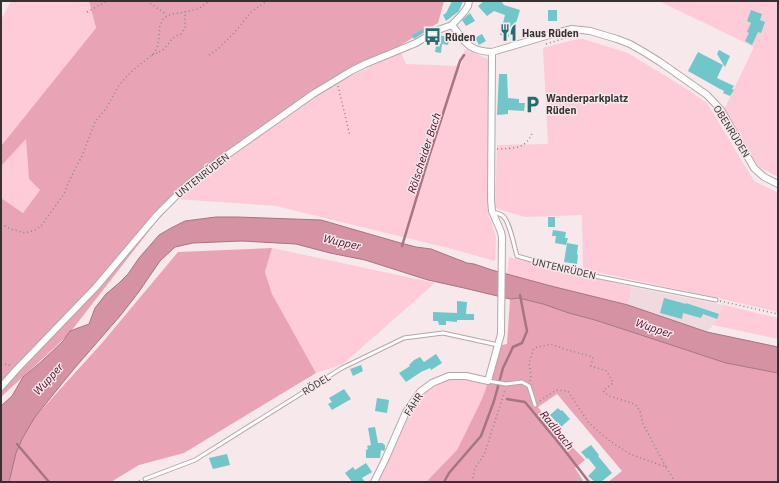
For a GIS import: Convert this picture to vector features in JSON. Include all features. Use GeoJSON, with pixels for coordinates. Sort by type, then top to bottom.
{"type":"FeatureCollection","features":[{"type":"Feature","properties":{"kind":"street","name":"UNTENRÜDEN"},"geometry":{"type":"LineString","coordinates":[[1,387],[96,287],[147,225],[188,184],[301,102],[336,80],[365,64],[452,25],[464,12],[469,1]]}},
{"type":"Feature","properties":{"kind":"street"},"geometry":{"type":"LineString","coordinates":[[452,25],[464,41],[471,48],[478,51],[492,52],[540,38]]}},
{"type":"Feature","properties":{"kind":"street","name":"OBENRÜDEN"},"geometry":{"type":"LineString","coordinates":[[540,38],[569,29],[583,30],[617,39],[644,52],[707,95],[721,110],[754,168],[764,177],[778,184]]}},
{"type":"Feature","properties":{"kind":"street"},"geometry":{"type":"LineString","coordinates":[[488,382],[502,334],[501,232],[492,211],[492,52]]}},
{"type":"Feature","properties":{"kind":"street","name":"FÄHR"},"geometry":{"type":"LineString","coordinates":[[374,482],[406,412],[420,392],[432,382],[449,376],[466,376],[488,382]]}},
{"type":"Feature","properties":{"kind":"lane","name":"UNTENRÜDEN"},"geometry":{"type":"LineString","coordinates":[[492,211],[502,215],[506,221],[517,256],[563,270],[716,300]]}},
{"type":"Feature","properties":{"kind":"lane","name":"RÖDEL"},"geometry":{"type":"LineString","coordinates":[[145,479],[195,460],[342,368],[404,338],[443,333],[498,345]]}},
{"type":"Feature","properties":{"kind":"lane","name":"FÄHR"},"geometry":{"type":"LineString","coordinates":[[488,382],[504,384],[522,382],[529,386]]}},
{"type":"Feature","properties":{"kind":"lane"},"geometry":{"type":"LineString","coordinates":[[529,386],[535,405]]}},
{"type":"Feature","properties":{"kind":"path"},"geometry":{"type":"LineString","coordinates":[[87,12],[107,1]]}},
{"type":"Feature","properties":{"kind":"path"},"geometry":{"type":"LineString","coordinates":[[147,1],[167,16]]}},
{"type":"Feature","properties":{"kind":"path"},"geometry":{"type":"LineString","coordinates":[[1,224],[11,230],[26,232],[35,230],[41,226],[64,194],[82,156],[94,122],[107,107],[120,85],[132,71],[152,55],[157,47],[160,26],[163,19],[173,14],[198,9],[210,1]]}},
{"type":"Feature","properties":{"kind":"path"},"geometry":{"type":"LineString","coordinates":[[209,55],[218,49],[234,33],[251,12],[267,1]]}},
{"type":"Feature","properties":{"kind":"path"},"geometry":{"type":"LineString","coordinates":[[152,55],[163,50],[175,36],[181,34],[184,27],[186,12]]}},
{"type":"Feature","properties":{"kind":"path"},"geometry":{"type":"LineString","coordinates":[[540,38],[545,44],[567,38]]}},
{"type":"Feature","properties":{"kind":"path"},"geometry":{"type":"LineString","coordinates":[[336,80],[350,136]]}},
{"type":"Feature","properties":{"kind":"path"},"geometry":{"type":"LineString","coordinates":[[491,150],[521,147],[531,137],[533,131]]}},
{"type":"Feature","properties":{"kind":"path"},"geometry":{"type":"LineString","coordinates":[[716,300],[778,314]]}},
{"type":"Feature","properties":{"kind":"path"},"geometry":{"type":"LineString","coordinates":[[529,386],[531,375],[529,363],[534,348],[551,344],[593,357],[591,366],[607,371],[613,382],[603,390],[609,396],[634,404],[640,411],[643,424],[675,482]]}},
{"type":"Feature","properties":{"kind":"path"},"geometry":{"type":"LineString","coordinates":[[1,365],[8,364],[16,370]]}},
{"type":"Feature","properties":{"kind":"path"},"geometry":{"type":"LineString","coordinates":[[472,482],[475,468],[484,455],[502,403],[504,384]]}},
{"type":"Feature","properties":{"kind":"path"},"geometry":{"type":"LineString","coordinates":[[535,405],[556,390],[568,391],[588,422],[610,442],[630,454],[666,467]]}},
{"type":"Feature","properties":{"kind":"shaded area"},"geometry":{"type":"Polygon","coordinates":[[[11,1],[89,1],[96,28],[1,146],[1,20],[11,1]]]}},
{"type":"Feature","properties":{"kind":"shaded area"},"geometry":{"type":"Polygon","coordinates":[[[89,1],[444,1],[438,23],[399,46],[329,82],[201,170],[152,227],[68,335],[1,397],[1,198],[23,213],[40,190],[29,179],[26,139],[1,166],[1,146],[96,28],[89,1]]]}},
{"type":"Feature","properties":{"kind":"shaded area"},"geometry":{"type":"Polygon","coordinates":[[[659,1],[778,1],[778,177],[758,166],[724,110],[754,47],[659,1]]]}},
{"type":"Feature","properties":{"kind":"shaded area"},"geometry":{"type":"Polygon","coordinates":[[[583,39],[628,53],[707,103],[754,181],[778,193],[778,312],[583,269],[582,215],[525,217],[495,207],[497,145],[548,144],[543,48],[573,40],[583,39]]]}},
{"type":"Feature","properties":{"kind":"shaded area"},"geometry":{"type":"Polygon","coordinates":[[[465,49],[488,59],[488,213],[496,237],[495,261],[276,206],[176,199],[204,175],[332,85],[401,52],[406,64],[461,66],[465,49]]]}},
{"type":"Feature","properties":{"kind":"shaded area"},"geometry":{"type":"Polygon","coordinates":[[[26,138],[29,179],[40,190],[23,213],[1,198],[1,166],[26,138]]]}},
{"type":"Feature","properties":{"kind":"shaded area"},"geometry":{"type":"Polygon","coordinates":[[[272,248],[435,283],[343,364],[316,373],[272,294],[265,272],[272,248]]]}},
{"type":"Feature","properties":{"kind":"shaded area"},"geometry":{"type":"Polygon","coordinates":[[[272,248],[265,272],[272,294],[316,373],[184,453],[139,465],[111,482],[9,482],[16,453],[23,437],[35,417],[102,343],[178,252],[272,248]]]}},
{"type":"Feature","properties":{"kind":"shaded area"},"geometry":{"type":"Polygon","coordinates":[[[509,257],[632,287],[628,305],[507,274],[509,257]]]}},
{"type":"Feature","properties":{"kind":"shaded area"},"geometry":{"type":"Polygon","coordinates":[[[632,287],[724,305],[713,325],[707,332],[628,305],[632,287]]]}},
{"type":"Feature","properties":{"kind":"shaded area"},"geometry":{"type":"Polygon","coordinates":[[[519,298],[595,320],[726,363],[778,373],[778,482],[608,482],[622,471],[557,394],[538,407],[551,425],[585,460],[575,468],[584,482],[426,482],[457,450],[482,399],[502,345],[507,344],[510,299],[519,298]]]}},
{"type":"Feature","properties":{"kind":"shaded area"},"geometry":{"type":"Polygon","coordinates":[[[724,305],[778,318],[778,339],[713,325],[724,305]]]}},
{"type":"Feature","properties":{"kind":"shaded area"},"geometry":{"type":"Polygon","coordinates":[[[462,378],[489,383],[457,450],[426,482],[376,482],[419,396],[447,379],[462,378]]]}},
{"type":"Feature","properties":{"kind":"water","name":"Wupper"},"geometry":{"type":"Polygon","coordinates":[[[216,217],[321,220],[397,242],[431,249],[467,263],[628,305],[707,332],[778,347],[778,373],[726,363],[543,304],[519,298],[510,299],[428,280],[365,260],[296,244],[242,241],[193,243],[175,247],[160,261],[120,316],[35,417],[23,437],[16,453],[9,482],[1,482],[1,406],[12,396],[23,377],[63,341],[70,331],[89,324],[95,308],[106,294],[128,274],[139,258],[159,235],[185,221],[216,217]]]}},
{"type":"Feature","properties":{"kind":"building"},"geometry":{"type":"Polygon","coordinates":[[[452,1],[463,1],[459,11],[446,21],[443,15],[446,13],[452,1]]]}},
{"type":"Feature","properties":{"kind":"building"},"geometry":{"type":"Polygon","coordinates":[[[484,1],[501,1],[504,5],[520,10],[513,33],[510,32],[509,37],[500,35],[505,15],[494,11],[487,16],[478,6],[484,1]]]}},
{"type":"Feature","properties":{"kind":"building"},"geometry":{"type":"Polygon","coordinates":[[[548,10],[557,10],[557,21],[548,21],[548,10]]]}},
{"type":"Feature","properties":{"kind":"building"},"geometry":{"type":"Polygon","coordinates":[[[751,10],[762,14],[760,20],[765,22],[761,33],[758,32],[752,45],[745,41],[749,33],[747,32],[751,23],[747,21],[751,10]]]}},
{"type":"Feature","properties":{"kind":"building"},"geometry":{"type":"Polygon","coordinates":[[[470,13],[475,21],[466,26],[462,20],[470,13]]]}},
{"type":"Feature","properties":{"kind":"building"},"geometry":{"type":"Polygon","coordinates":[[[423,29],[425,32],[414,39],[412,35],[423,29]]]}},
{"type":"Feature","properties":{"kind":"building"},"geometry":{"type":"Polygon","coordinates":[[[482,34],[486,41],[479,45],[475,38],[482,34]]]}},
{"type":"Feature","properties":{"kind":"building"},"geometry":{"type":"Polygon","coordinates":[[[438,35],[450,37],[448,45],[442,44],[441,53],[435,52],[438,35]]]}},
{"type":"Feature","properties":{"kind":"building"},"geometry":{"type":"Polygon","coordinates":[[[719,50],[730,56],[725,67],[717,54],[719,50]]]}},
{"type":"Feature","properties":{"kind":"building"},"geometry":{"type":"Polygon","coordinates":[[[698,52],[723,65],[717,78],[734,86],[732,89],[734,90],[730,96],[723,93],[724,91],[688,71],[698,52]]]}},
{"type":"Feature","properties":{"kind":"building"},"geometry":{"type":"Polygon","coordinates":[[[499,74],[507,74],[508,98],[519,99],[519,103],[525,103],[524,111],[508,110],[508,114],[497,115],[499,74]]]}},
{"type":"Feature","properties":{"kind":"building"},"geometry":{"type":"Polygon","coordinates":[[[548,217],[555,217],[555,227],[548,227],[548,217]]]}},
{"type":"Feature","properties":{"kind":"building"},"geometry":{"type":"Polygon","coordinates":[[[553,230],[566,232],[565,238],[568,238],[566,245],[555,243],[556,236],[552,236],[553,230]]]}},
{"type":"Feature","properties":{"kind":"building"},"geometry":{"type":"Polygon","coordinates":[[[567,243],[578,245],[577,264],[564,262],[567,243]]]}},
{"type":"Feature","properties":{"kind":"building"},"geometry":{"type":"Polygon","coordinates":[[[664,298],[686,303],[719,314],[717,319],[703,314],[701,318],[683,313],[682,319],[660,313],[664,298]]]}},
{"type":"Feature","properties":{"kind":"building"},"geometry":{"type":"Polygon","coordinates":[[[457,301],[467,302],[466,314],[474,314],[474,320],[457,320],[457,322],[446,321],[446,325],[439,325],[438,321],[433,321],[433,312],[457,313],[457,301]]]}},
{"type":"Feature","properties":{"kind":"building"},"geometry":{"type":"Polygon","coordinates":[[[436,354],[442,363],[431,370],[430,368],[421,372],[406,382],[399,373],[410,366],[409,365],[414,360],[420,357],[424,362],[436,354]]]}},
{"type":"Feature","properties":{"kind":"building"},"geometry":{"type":"Polygon","coordinates":[[[361,365],[363,371],[353,376],[350,369],[361,365]]]}},
{"type":"Feature","properties":{"kind":"building"},"geometry":{"type":"Polygon","coordinates":[[[344,389],[351,399],[332,410],[328,404],[332,402],[329,398],[344,389]]]}},
{"type":"Feature","properties":{"kind":"building"},"geometry":{"type":"Polygon","coordinates":[[[377,398],[389,400],[387,413],[375,411],[377,398]]]}},
{"type":"Feature","properties":{"kind":"building"},"geometry":{"type":"Polygon","coordinates":[[[558,408],[561,411],[562,410],[570,419],[561,427],[550,415],[558,408]]]}},
{"type":"Feature","properties":{"kind":"building"},"geometry":{"type":"Polygon","coordinates":[[[375,427],[378,443],[383,443],[385,445],[385,449],[384,451],[381,450],[380,458],[366,458],[366,450],[368,449],[367,446],[371,445],[368,428],[375,427]]]}},
{"type":"Feature","properties":{"kind":"building"},"geometry":{"type":"Polygon","coordinates":[[[591,445],[612,473],[601,482],[595,482],[588,476],[596,468],[581,452],[591,445]]]}},
{"type":"Feature","properties":{"kind":"building"},"geometry":{"type":"Polygon","coordinates":[[[227,454],[230,465],[213,469],[209,458],[227,454]]]}},
{"type":"Feature","properties":{"kind":"building"},"geometry":{"type":"Polygon","coordinates":[[[366,463],[372,472],[362,478],[365,482],[352,482],[345,473],[353,467],[355,470],[366,463]]]}},
{"type":"Feature","properties":{"kind":"waterway","name":"Rölscheider Bach"},"geometry":{"type":"LineString","coordinates":[[402,246],[460,61],[464,55]]}},
{"type":"Feature","properties":{"kind":"waterway"},"geometry":{"type":"LineString","coordinates":[[444,482],[449,473],[481,436],[494,401],[503,368],[513,347],[522,343],[527,331],[520,295]]}},
{"type":"Feature","properties":{"kind":"waterway","name":"Radlbach"},"geometry":{"type":"LineString","coordinates":[[507,399],[525,402],[589,482]]}},
{"type":"Feature","properties":{"kind":"waterway"},"geometry":{"type":"LineString","coordinates":[[17,444],[49,482]]}},
{"type":"Feature","properties":{"kind":"place","name":"Haus Rüden"},"geometry":{"type":"Point","coordinates":[509,33]}},
{"type":"Feature","properties":{"kind":"place","name":"Rüden"},"geometry":{"type":"Point","coordinates":[432,37]}},
{"type":"Feature","properties":{"kind":"place","name":"Wanderparkplatz Rüden"},"geometry":{"type":"Point","coordinates":[533,104]}}]}
